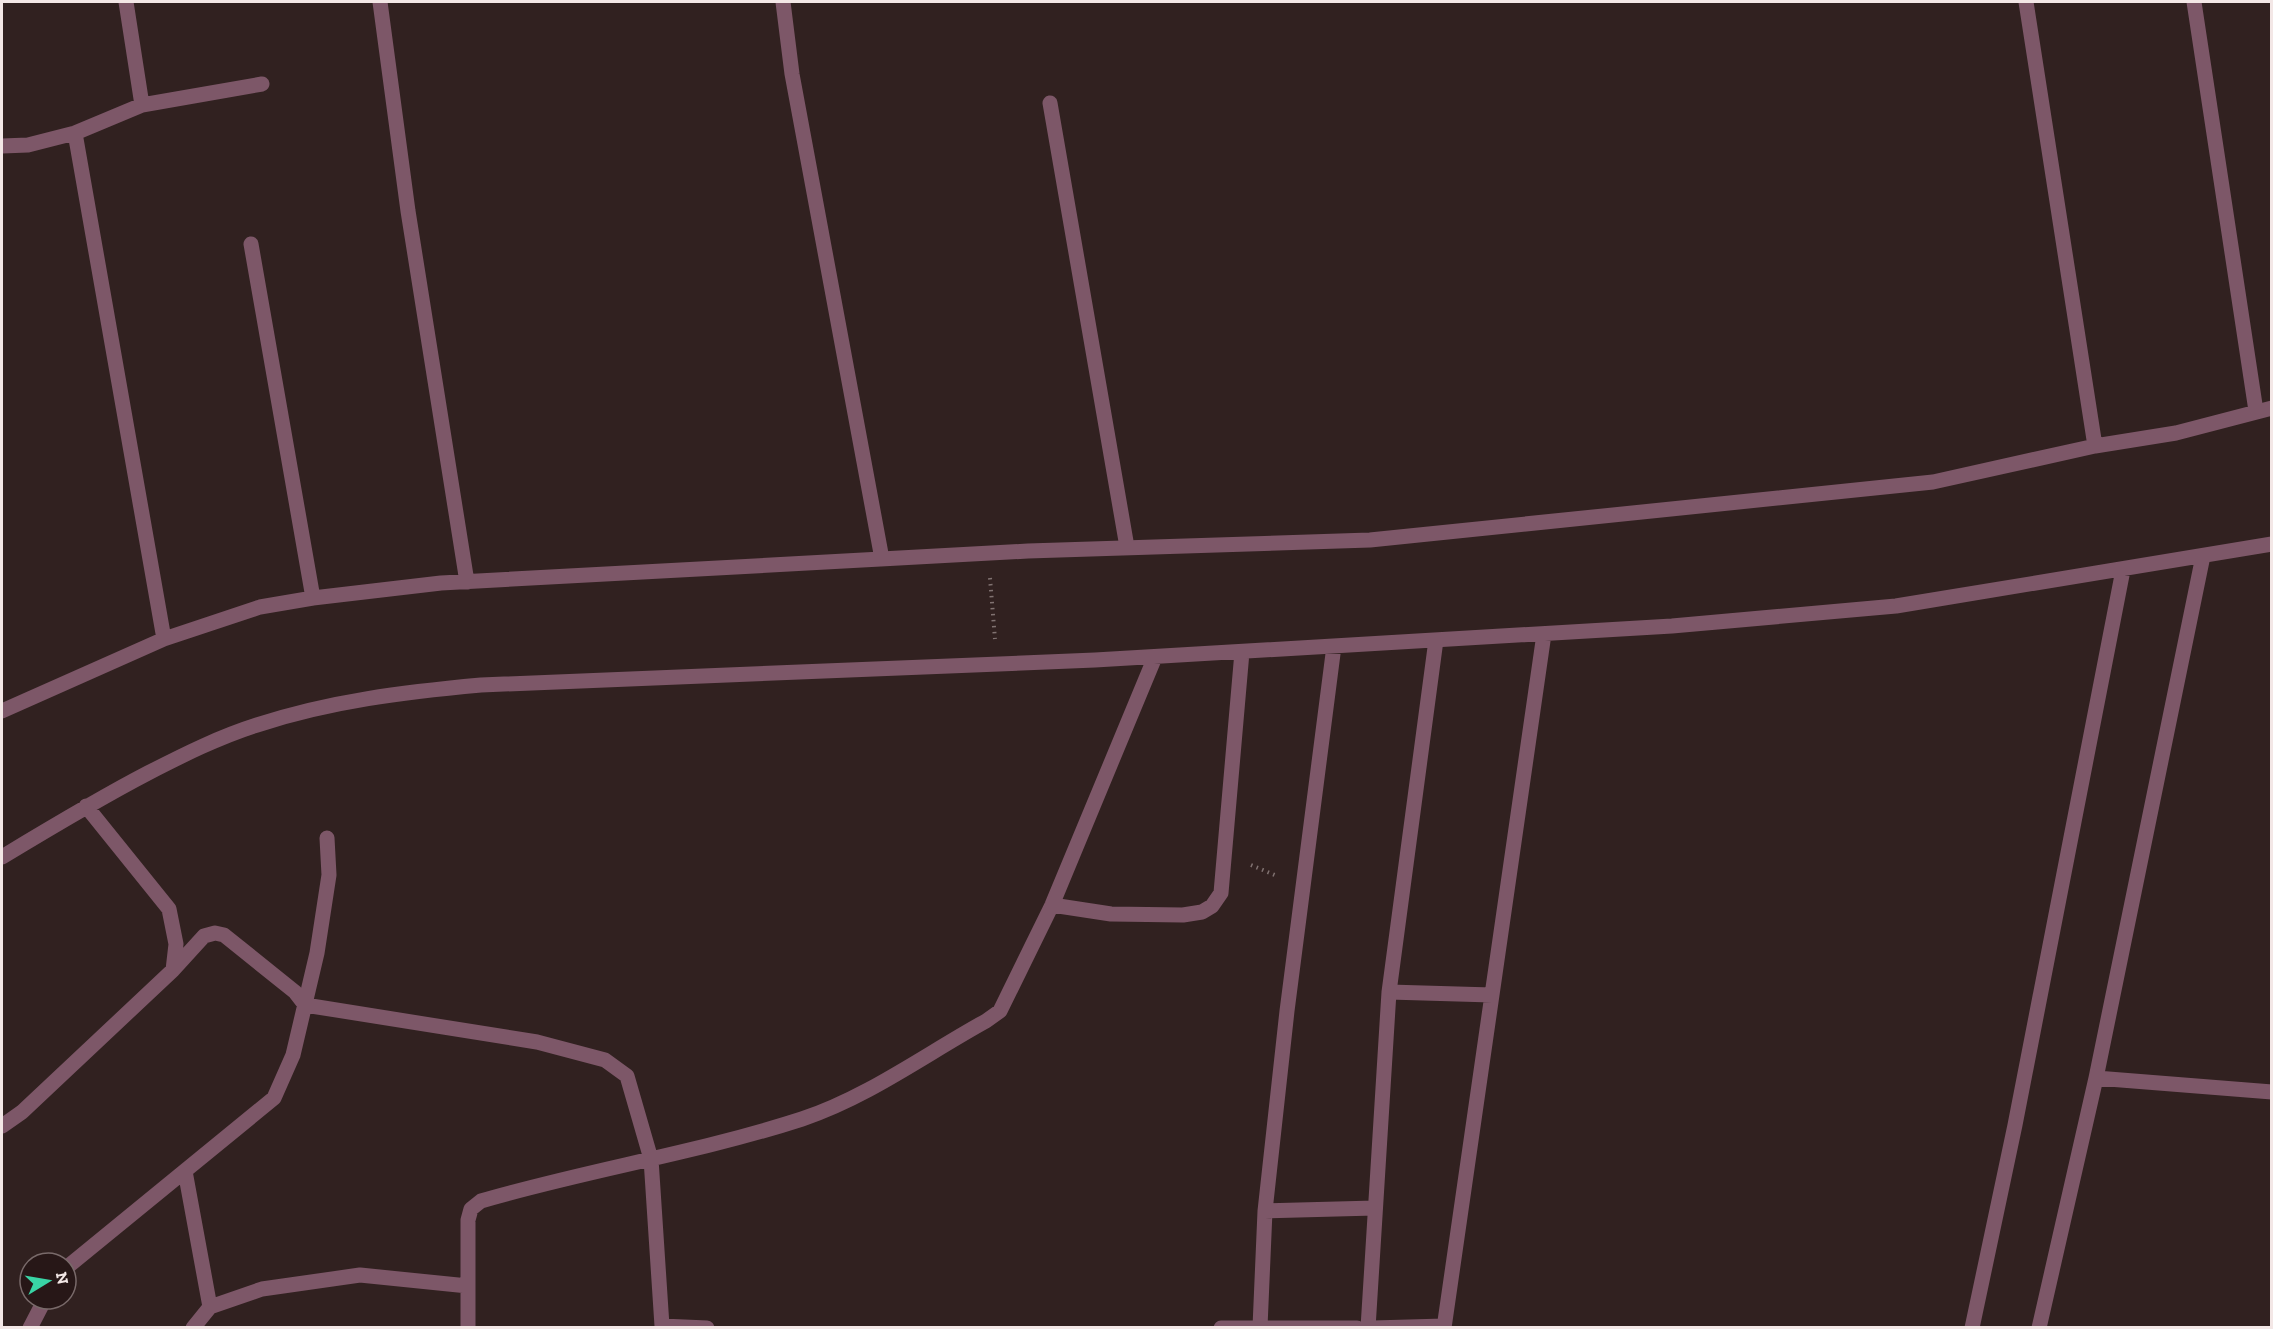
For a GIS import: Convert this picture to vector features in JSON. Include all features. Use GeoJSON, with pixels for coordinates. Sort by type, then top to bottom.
{"type":"FeatureCollection","features":[{"type":"Feature","properties":{"kind":"street"},"geometry":{"type":"LineString","coordinates":[[126,2],[142,105]]}},
{"type":"Feature","properties":{"kind":"street"},"geometry":{"type":"LineString","coordinates":[[380,2],[408,211],[467,582]]}},
{"type":"Feature","properties":{"kind":"street"},"geometry":{"type":"LineString","coordinates":[[783,2],[792,74],[882,559]]}},
{"type":"Feature","properties":{"kind":"street"},"geometry":{"type":"LineString","coordinates":[[2026,2],[2095,446]]}},
{"type":"Feature","properties":{"kind":"street"},"geometry":{"type":"LineString","coordinates":[[2,711],[164,639],[260,607],[313,598],[467,582],[882,559],[1127,547],[1370,540],[1933,482],[2095,446],[2176,433],[2264,409],[2194,2]]}},
{"type":"Feature","properties":{"kind":"street"},"geometry":{"type":"LineString","coordinates":[[2,146],[28,145],[75,133],[142,105],[262,84]]}},
{"type":"Feature","properties":{"kind":"street"},"geometry":{"type":"LineString","coordinates":[[1050,104],[1127,547]]}},
{"type":"Feature","properties":{"kind":"street"},"geometry":{"type":"LineString","coordinates":[[75,133],[164,639]]}},
{"type":"Feature","properties":{"kind":"street"},"geometry":{"type":"LineString","coordinates":[[251,244],[313,598]]}},
{"type":"Feature","properties":{"kind":"street"},"geometry":{"type":"LineString","coordinates":[[2,857],[86,806],[195,749],[255,725],[321,706],[397,693],[481,684],[1155,657],[1672,626],[1886,607],[2271,544]]}},
{"type":"Feature","properties":{"kind":"street"},"geometry":{"type":"LineString","coordinates":[[2039,1328],[2096,1078],[2203,556]]}},
{"type":"Feature","properties":{"kind":"street"},"geometry":{"type":"LineString","coordinates":[[1972,1328],[2015,1125],[2123,570]]}},
{"type":"Feature","properties":{"kind":"street"},"geometry":{"type":"LineString","coordinates":[[1373,1328],[1444,1327],[1544,634]]}},
{"type":"Feature","properties":{"kind":"street"},"geometry":{"type":"LineString","coordinates":[[1368,1328],[1389,992],[1436,640]]}},
{"type":"Feature","properties":{"kind":"street"},"geometry":{"type":"LineString","coordinates":[[1260,1327],[1265,1211],[1303,886],[1335,646]]}},
{"type":"Feature","properties":{"kind":"street"},"geometry":{"type":"LineString","coordinates":[[1052,905],[1111,914],[1183,915],[1202,912],[1212,906],[1221,893],[1242,652]]}},
{"type":"Feature","properties":{"kind":"street"},"geometry":{"type":"LineString","coordinates":[[468,1328],[468,1220],[471,1209],[481,1201],[714,1143],[813,1114],[852,1098],[1000,1011],[1052,905],[1155,657]]}},
{"type":"Feature","properties":{"kind":"street"},"geometry":{"type":"LineString","coordinates":[[86,806],[169,909],[176,944],[173,970]]}},
{"type":"Feature","properties":{"kind":"street"},"geometry":{"type":"LineString","coordinates":[[78,1258],[274,1098],[293,1055],[317,953],[329,875],[327,838]]}},
{"type":"Feature","properties":{"kind":"street"},"geometry":{"type":"LineString","coordinates":[[2,1126],[22,1112],[173,970],[204,936],[215,933],[224,934],[295,992],[304,1005],[537,1042],[606,1060],[627,1076],[651,1159],[661,1327],[707,1328]]}},
{"type":"Feature","properties":{"kind":"street"},"geometry":{"type":"LineString","coordinates":[[1389,992],[1492,995]]}},
{"type":"Feature","properties":{"kind":"street"},"geometry":{"type":"LineString","coordinates":[[2096,1078],[2271,1092]]}},
{"type":"Feature","properties":{"kind":"street"},"geometry":{"type":"LineString","coordinates":[[185,1171],[210,1307]]}},
{"type":"Feature","properties":{"kind":"street"},"geometry":{"type":"LineString","coordinates":[[1265,1211],[1375,1208]]}},
{"type":"Feature","properties":{"kind":"street"},"geometry":{"type":"LineString","coordinates":[[193,1328],[210,1307],[262,1289],[360,1275],[468,1286]]}},
{"type":"Feature","properties":{"kind":"street"},"geometry":{"type":"LineString","coordinates":[[30,1328],[39,1311]]}},
{"type":"Feature","properties":{"kind":"street"},"geometry":{"type":"LineString","coordinates":[[1221,1328],[1357,1328]]}},
{"type":"Feature","properties":{"kind":"path"},"geometry":{"type":"LineString","coordinates":[[992,595],[997,664]]}},
{"type":"Feature","properties":{"kind":"path"},"geometry":{"type":"LineString","coordinates":[[1225,855],[1303,886]]}}]}
